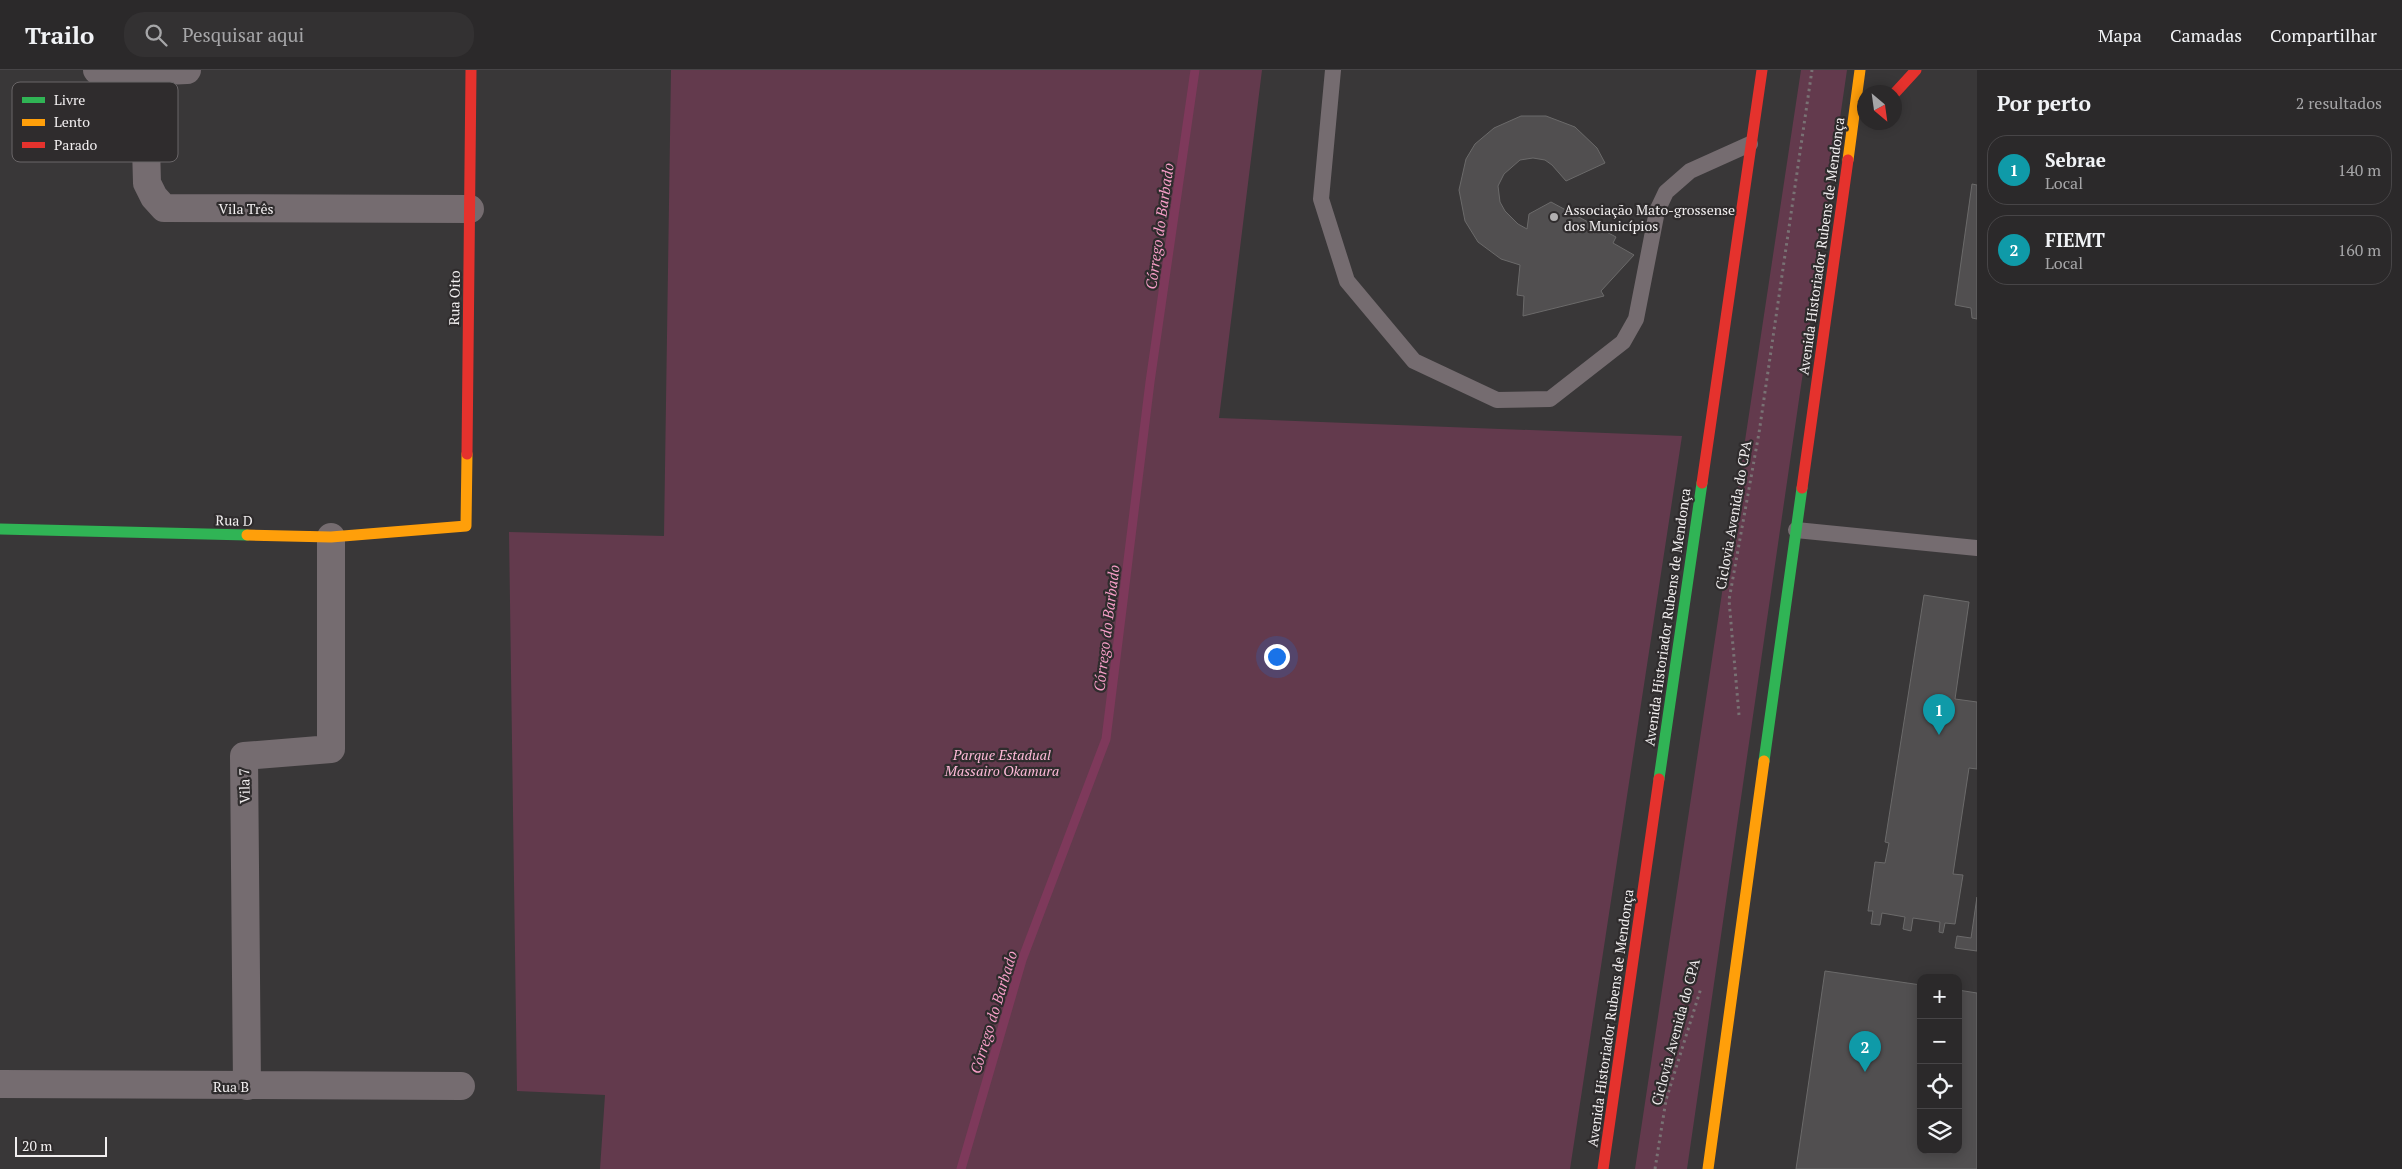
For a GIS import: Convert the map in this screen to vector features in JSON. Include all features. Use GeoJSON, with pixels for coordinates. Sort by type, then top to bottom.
{"type":"FeatureCollection","features":[{"type":"Feature","properties":{"kind":"main road","name":"Rua Oito"},"geometry":{"type":"LineString","coordinates":[[466,526],[471,70]]}},
{"type":"Feature","properties":{"kind":"main road","name":"Avenida Historiador Rubens de Mendonça"},"geometry":{"type":"LineString","coordinates":[[1603,1169],[1762,70]]}},
{"type":"Feature","properties":{"kind":"main road","name":"Avenida Historiador Rubens de Mendonça"},"geometry":{"type":"LineString","coordinates":[[1708,1169],[1860,70]]}},
{"type":"Feature","properties":{"kind":"main road"},"geometry":{"type":"LineString","coordinates":[[1902,85],[1916,70]]}},
{"type":"Feature","properties":{"kind":"main road"},"geometry":{"type":"LineString","coordinates":[[1848,157],[1863,136]]}},
{"type":"Feature","properties":{"kind":"main road","name":"Rua D"},"geometry":{"type":"LineString","coordinates":[[0,529],[331,537],[466,526]]}},
{"type":"Feature","properties":{"kind":"street"},"geometry":{"type":"LineString","coordinates":[[97,70],[144,72],[186,70]]}},
{"type":"Feature","properties":{"kind":"street","name":"Vila Três"},"geometry":{"type":"LineString","coordinates":[[144,72],[144,82]]}},
{"type":"Feature","properties":{"kind":"street","name":"Vila Três"},"geometry":{"type":"LineString","coordinates":[[146,162],[147,184],[154,197],[164,208],[470,210]]}},
{"type":"Feature","properties":{"kind":"street","name":"Vila 7"},"geometry":{"type":"LineString","coordinates":[[247,1086],[244,756],[331,749],[331,537]]}},
{"type":"Feature","properties":{"kind":"street","name":"Rua B"},"geometry":{"type":"LineString","coordinates":[[0,1084],[461,1086]]}},
{"type":"Feature","properties":{"kind":"lane"},"geometry":{"type":"LineString","coordinates":[[1334,70],[1321,198],[1347,281],[1414,361],[1498,400],[1550,399],[1623,342],[1636,320],[1657,211],[1666,192],[1690,171],[1750,144]]}},
{"type":"Feature","properties":{"kind":"lane"},"geometry":{"type":"LineString","coordinates":[[1796,530],[1977,548]]}},
{"type":"Feature","properties":{"kind":"path","name":"Ciclovia Avenida do CPA"},"geometry":{"type":"LineString","coordinates":[[1738,723],[1739,714],[1729,600],[1759,433],[1812,70]]}},
{"type":"Feature","properties":{"kind":"path","name":"Ciclovia Avenida do CPA"},"geometry":{"type":"LineString","coordinates":[[1655,1169],[1666,1100],[1703,982]]}},
{"type":"Feature","properties":{"kind":"green space","name":"Parque Estadual Massairo Okamura"},"geometry":{"type":"Polygon","coordinates":[[[671,70],[1262,70],[1219,418],[1682,436],[1570,1169],[600,1169],[605,1095],[517,1091],[509,532],[664,536],[671,70]]]}},
{"type":"Feature","properties":{"kind":"green space"},"geometry":{"type":"Polygon","coordinates":[[[1801,70],[1847,70],[1687,1169],[1635,1169],[1801,70]]]}},
{"type":"Feature","properties":{"kind":"building","name":"Associação Mato-grossense dos Municípios"},"geometry":{"type":"Polygon","coordinates":[[[1521,116],[1546,116],[1575,127],[1597,148],[1605,163],[1566,181],[1545,160],[1533,158],[1520,160],[1504,174],[1498,186],[1500,202],[1505,211],[1518,224],[1527,229],[1529,214],[1551,202],[1616,237],[1613,243],[1634,255],[1601,291],[1604,296],[1523,316],[1524,296],[1517,295],[1520,265],[1501,259],[1478,242],[1465,221],[1459,190],[1466,159],[1475,144],[1494,128],[1521,116]]]}},
{"type":"Feature","properties":{"kind":"building"},"geometry":{"type":"Polygon","coordinates":[[[1972,184],[1977,185],[1977,319],[1972,318],[1971,308],[1955,305],[1972,184]]]}},
{"type":"Feature","properties":{"kind":"building"},"geometry":{"type":"Polygon","coordinates":[[[1924,595],[1969,602],[1955,699],[1977,702],[1977,769],[1969,768],[1953,874],[1963,875],[1955,924],[1945,923],[1943,933],[1939,932],[1940,922],[1913,918],[1911,931],[1903,929],[1905,917],[1882,913],[1880,925],[1871,924],[1873,911],[1868,911],[1875,862],[1885,863],[1889,843],[1885,842],[1924,595]]]}},
{"type":"Feature","properties":{"kind":"building"},"geometry":{"type":"Polygon","coordinates":[[[1977,897],[1977,951],[1955,948],[1957,936],[1971,938],[1977,897]]]}},
{"type":"Feature","properties":{"kind":"building"},"geometry":{"type":"Polygon","coordinates":[[[1825,971],[1917,984],[1917,1154],[1962,1154],[1962,991],[1977,993],[1977,1169],[1796,1169],[1825,971]]]}},
{"type":"Feature","properties":{"kind":"waterway","name":"Córrego do Barbado"},"geometry":{"type":"LineString","coordinates":[[961,1169],[1022,960],[1106,739],[1150,382],[1195,70]]}},
{"type":"Feature","properties":{"kind":"traffic: fast"},"geometry":{"type":"LineString","coordinates":[[1659,779],[1702,483]]}},
{"type":"Feature","properties":{"kind":"traffic: fast"},"geometry":{"type":"LineString","coordinates":[[1764,761],[1802,488]]}},
{"type":"Feature","properties":{"kind":"traffic: fast"},"geometry":{"type":"LineString","coordinates":[[0,529],[247,535]]}},
{"type":"Feature","properties":{"kind":"traffic: slow"},"geometry":{"type":"LineString","coordinates":[[1848,160],[1860,70]]}},
{"type":"Feature","properties":{"kind":"traffic: slow"},"geometry":{"type":"LineString","coordinates":[[247,535],[331,537],[466,526],[467,454]]}},
{"type":"Feature","properties":{"kind":"traffic: slow"},"geometry":{"type":"LineString","coordinates":[[1708,1169],[1764,761]]}},
{"type":"Feature","properties":{"kind":"traffic: jam"},"geometry":{"type":"LineString","coordinates":[[467,454],[471,70]]}},
{"type":"Feature","properties":{"kind":"traffic: jam"},"geometry":{"type":"LineString","coordinates":[[1702,483],[1762,70]]}},
{"type":"Feature","properties":{"kind":"traffic: jam"},"geometry":{"type":"LineString","coordinates":[[1902,85],[1916,70]]}},
{"type":"Feature","properties":{"kind":"traffic: jam"},"geometry":{"type":"LineString","coordinates":[[1802,488],[1848,160]]}},
{"type":"Feature","properties":{"kind":"traffic: jam"},"geometry":{"type":"LineString","coordinates":[[1603,1169],[1659,779]]}},
{"type":"Feature","properties":{"kind":"place","name":"Associação Mato-grossense dos Municípios"},"geometry":{"type":"Point","coordinates":[1554,217]}},
{"type":"Feature","properties":{"kind":"place","name":"Sebrae"},"geometry":{"type":"Point","coordinates":[1939,735]}},
{"type":"Feature","properties":{"kind":"place","name":"FIEMT"},"geometry":{"type":"Point","coordinates":[1865,1072]}}]}
